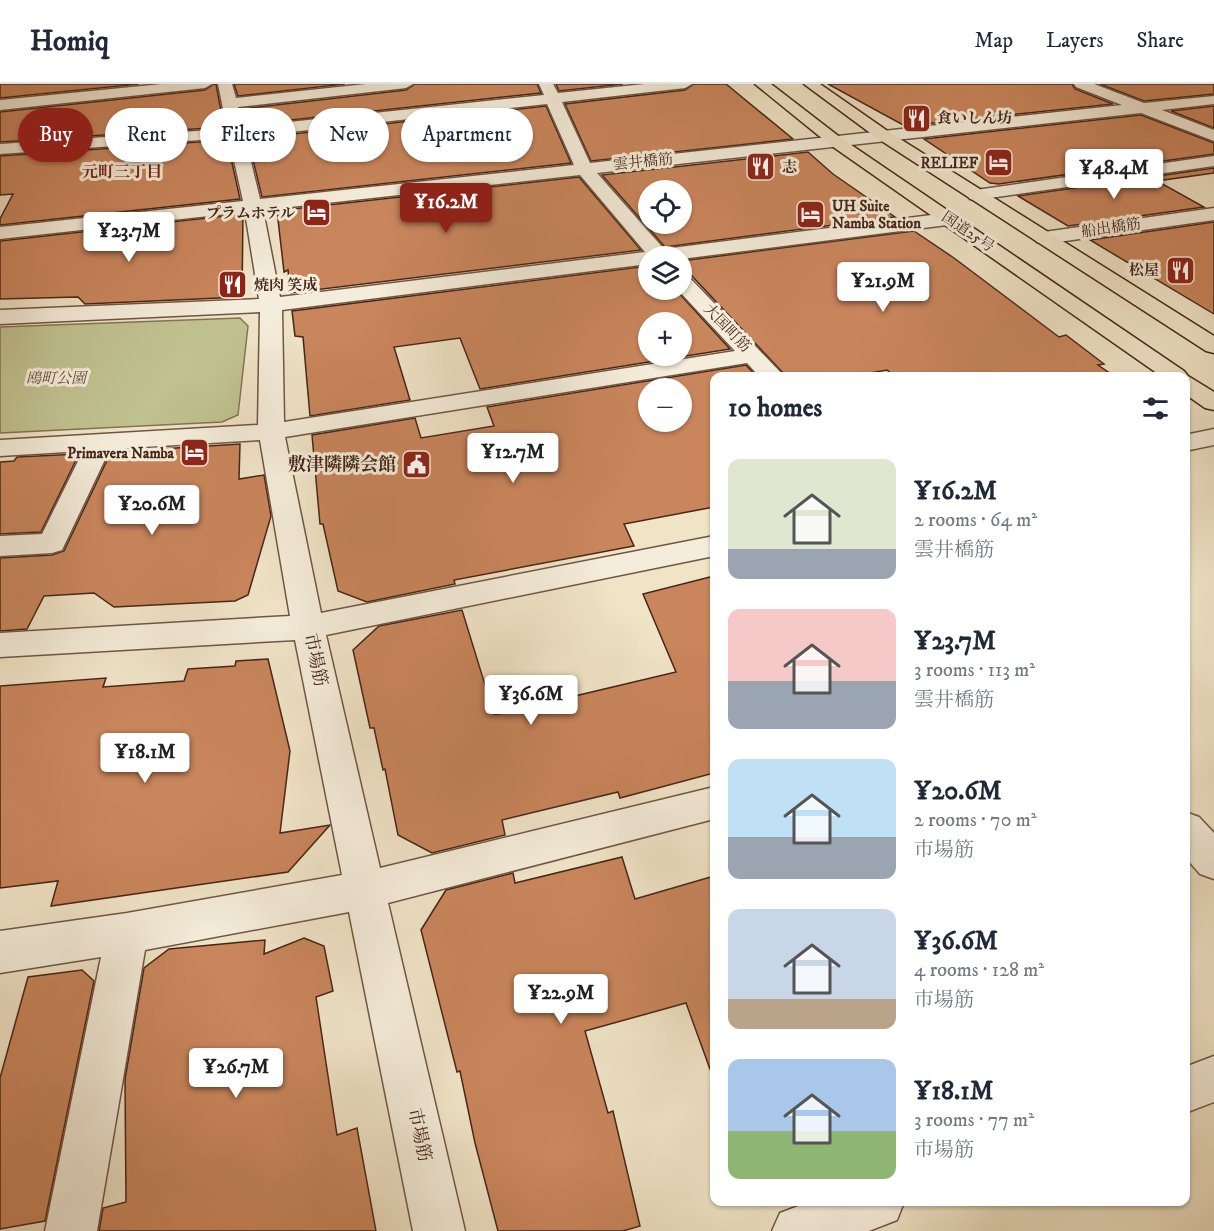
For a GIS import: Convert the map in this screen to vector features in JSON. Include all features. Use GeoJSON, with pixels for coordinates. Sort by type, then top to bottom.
{"type":"FeatureCollection","features":[{"type":"Feature","properties":{"kind":"highway","name":"国道25号"},"geometry":{"type":"LineString","coordinates":[[762,84],[835,141],[1170,372]]}},
{"type":"Feature","properties":{"kind":"highway","name":"国道25号"},"geometry":{"type":"LineString","coordinates":[[811,84],[976,195],[1214,346]]}},
{"type":"Feature","properties":{"kind":"highway"},"geometry":{"type":"LineString","coordinates":[[1190,386],[1214,403]]}},
{"type":"Feature","properties":{"kind":"street"},"geometry":{"type":"LineString","coordinates":[[0,149],[224,101],[406,84]]}},
{"type":"Feature","properties":{"kind":"street"},"geometry":{"type":"LineString","coordinates":[[0,105],[224,101],[550,91],[685,84]]}},
{"type":"Feature","properties":{"kind":"street"},"geometry":{"type":"LineString","coordinates":[[1081,84],[1214,136]]}},
{"type":"Feature","properties":{"kind":"street"},"geometry":{"type":"LineString","coordinates":[[550,91],[584,169],[649,246]]}},
{"type":"Feature","properties":{"kind":"street","name":"雲井橋筋"},"geometry":{"type":"LineString","coordinates":[[0,232],[1214,100]]}},
{"type":"Feature","properties":{"kind":"street","name":"市場筋"},"geometry":{"type":"LineString","coordinates":[[224,101],[253,206],[271,305],[271,432],[308,627],[439,1231]]}},
{"type":"Feature","properties":{"kind":"street"},"geometry":{"type":"LineString","coordinates":[[976,195],[1214,161]]}},
{"type":"Feature","properties":{"kind":"street","name":"船出橋筋"},"geometry":{"type":"LineString","coordinates":[[1044,238],[1214,214]]}},
{"type":"Feature","properties":{"kind":"street"},"geometry":{"type":"LineString","coordinates":[[692,252],[947,219]]}},
{"type":"Feature","properties":{"kind":"street"},"geometry":{"type":"LineString","coordinates":[[0,317],[271,305],[638,259]]}},
{"type":"Feature","properties":{"kind":"street","name":"大国町筋"},"geometry":{"type":"LineString","coordinates":[[692,292],[768,372]]}},
{"type":"Feature","properties":{"kind":"street"},"geometry":{"type":"LineString","coordinates":[[0,448],[271,432],[752,355]]}},
{"type":"Feature","properties":{"kind":"street"},"geometry":{"type":"LineString","coordinates":[[1190,443],[1214,437]]}},
{"type":"Feature","properties":{"kind":"street"},"geometry":{"type":"LineString","coordinates":[[0,546],[52,543],[100,443]]}},
{"type":"Feature","properties":{"kind":"street"},"geometry":{"type":"LineString","coordinates":[[0,645],[308,627],[710,547]]}},
{"type":"Feature","properties":{"kind":"street"},"geometry":{"type":"LineString","coordinates":[[0,952],[127,933],[366,890],[710,804]]}},
{"type":"Feature","properties":{"kind":"street"},"geometry":{"type":"LineString","coordinates":[[1190,835],[1214,861]]}},
{"type":"Feature","properties":{"kind":"street"},"geometry":{"type":"LineString","coordinates":[[71,1231],[127,933]]}},
{"type":"Feature","properties":{"kind":"street"},"geometry":{"type":"LineString","coordinates":[[1190,1088],[1214,1079]]}},
{"type":"Feature","properties":{"kind":"street"},"geometry":{"type":"LineString","coordinates":[[798,1231],[868,1206]]}},
{"type":"Feature","properties":{"kind":"green space","name":"鴎町公園"},"geometry":{"type":"Polygon","coordinates":[[[240,318],[248,326],[238,415],[222,422],[0,433],[0,327],[240,318]]]}},
{"type":"Feature","properties":{"kind":"building"},"geometry":{"type":"Polygon","coordinates":[[[0,84],[139,84],[0,98],[0,84]]]}},
{"type":"Feature","properties":{"kind":"building"},"geometry":{"type":"Polygon","coordinates":[[[216,84],[220,108],[200,108],[200,129],[188,129],[188,108],[105,108],[105,135],[93,136],[93,108],[37,108],[205,90],[216,84]]]}},
{"type":"Feature","properties":{"kind":"building"},"geometry":{"type":"Polygon","coordinates":[[[234,84],[345,84],[238,96],[234,84]]]}},
{"type":"Feature","properties":{"kind":"building"},"geometry":{"type":"Polygon","coordinates":[[[415,84],[537,84],[541,93],[389,109],[308,108],[308,118],[296,119],[296,108],[250,108],[406,90],[415,84]]]}},
{"type":"Feature","properties":{"kind":"building"},"geometry":{"type":"Polygon","coordinates":[[[556,84],[623,84],[559,91],[556,84]]]}},
{"type":"Feature","properties":{"kind":"building"},"geometry":{"type":"Polygon","coordinates":[[[694,84],[726,84],[793,139],[591,161],[565,104],[685,90],[694,84]]]}},
{"type":"Feature","properties":{"kind":"building"},"geometry":{"type":"Polygon","coordinates":[[[828,84],[1072,84],[1075,89],[1113,104],[905,126],[828,84]]]}},
{"type":"Feature","properties":{"kind":"building"},"geometry":{"type":"Polygon","coordinates":[[[1100,84],[1214,84],[1214,94],[1144,101],[1100,84]]]}},
{"type":"Feature","properties":{"kind":"building"},"geometry":{"type":"Polygon","coordinates":[[[546,106],[571,163],[262,197],[254,162],[296,162],[296,134],[308,132],[308,162],[389,162],[389,123],[401,122],[401,162],[533,162],[533,108],[528,108],[546,106]]]}},
{"type":"Feature","properties":{"kind":"building"},"geometry":{"type":"Polygon","coordinates":[[[1214,106],[1214,128],[1171,111],[1214,106]]]}},
{"type":"Feature","properties":{"kind":"building"},"geometry":{"type":"Polygon","coordinates":[[[18,110],[18,141],[0,142],[0,112],[18,110]]]}},
{"type":"Feature","properties":{"kind":"building"},"geometry":{"type":"Polygon","coordinates":[[[1141,115],[1214,143],[1214,154],[999,184],[990,183],[924,139],[1141,115]]]}},
{"type":"Feature","properties":{"kind":"building"},"geometry":{"type":"Polygon","coordinates":[[[200,142],[200,162],[232,162],[240,199],[0,225],[0,219],[13,194],[0,195],[0,156],[18,155],[18,162],[93,162],[93,149],[105,149],[105,162],[188,162],[188,143],[200,142]]]}},
{"type":"Feature","properties":{"kind":"building"},"geometry":{"type":"Polygon","coordinates":[[[808,152],[833,174],[895,217],[664,246],[654,234],[692,234],[692,180],[638,180],[638,216],[602,175],[808,152]]]}},
{"type":"Feature","properties":{"kind":"building"},"geometry":{"type":"Polygon","coordinates":[[[1214,168],[1214,173],[1157,181],[1204,207],[1068,226],[1018,196],[1214,168]]]}},
{"type":"Feature","properties":{"kind":"building"},"geometry":{"type":"Polygon","coordinates":[[[579,177],[638,246],[638,250],[290,293],[288,270],[284,272],[277,211],[274,211],[579,177]]]}},
{"type":"Feature","properties":{"kind":"building"},"geometry":{"type":"Polygon","coordinates":[[[243,214],[242,297],[85,304],[78,297],[0,299],[0,241],[243,214]]]}},
{"type":"Feature","properties":{"kind":"building"},"geometry":{"type":"Polygon","coordinates":[[[1214,222],[1214,314],[1090,240],[1214,222]]]}},
{"type":"Feature","properties":{"kind":"building"},"geometry":{"type":"Polygon","coordinates":[[[914,231],[954,258],[1059,337],[1066,335],[1104,364],[1098,365],[1108,372],[889,372],[887,370],[782,372],[692,276],[692,260],[914,231]]]}},
{"type":"Feature","properties":{"kind":"building"},"geometry":{"type":"Polygon","coordinates":[[[638,267],[638,300],[685,300],[730,349],[692,355],[692,312],[638,312],[638,364],[480,389],[460,338],[394,347],[410,400],[310,416],[303,337],[295,336],[292,311],[638,267]]]}},
{"type":"Feature","properties":{"kind":"building"},"geometry":{"type":"Polygon","coordinates":[[[746,365],[752,372],[710,372],[710,508],[624,524],[634,546],[454,580],[455,584],[367,602],[338,591],[323,524],[320,524],[312,435],[415,418],[421,438],[494,426],[487,407],[638,383],[638,432],[692,432],[692,378],[666,378],[746,365]]]}},
{"type":"Feature","properties":{"kind":"building"},"geometry":{"type":"Polygon","coordinates":[[[240,444],[239,479],[264,475],[271,516],[248,595],[235,601],[114,607],[94,593],[44,596],[27,629],[0,631],[0,558],[52,555],[64,551],[111,452],[240,444]]]}},
{"type":"Feature","properties":{"kind":"building"},"geometry":{"type":"Polygon","coordinates":[[[79,454],[41,532],[0,534],[0,462],[14,461],[17,457],[79,454]]]}},
{"type":"Feature","properties":{"kind":"building"},"geometry":{"type":"Polygon","coordinates":[[[710,577],[710,774],[620,798],[618,792],[502,820],[505,835],[432,853],[398,835],[385,769],[383,770],[374,728],[370,728],[353,650],[379,626],[462,610],[494,714],[499,714],[676,672],[643,594],[710,577]]]}},
{"type":"Feature","properties":{"kind":"building"},"geometry":{"type":"Polygon","coordinates":[[[268,659],[290,751],[280,833],[330,825],[288,872],[51,906],[58,881],[0,888],[0,686],[106,678],[103,687],[184,681],[188,669],[235,666],[236,661],[268,659]]]}},
{"type":"Feature","properties":{"kind":"building"},"geometry":{"type":"Polygon","coordinates":[[[622,857],[635,899],[710,877],[710,1069],[686,1003],[585,1031],[608,1113],[613,1111],[640,1226],[623,1231],[498,1231],[475,1143],[460,1071],[457,1072],[421,930],[446,890],[513,873],[515,883],[622,857]]]}},
{"type":"Feature","properties":{"kind":"building"},"geometry":{"type":"Polygon","coordinates":[[[304,938],[324,946],[333,991],[316,997],[337,1135],[357,1128],[376,1231],[99,1231],[103,1208],[126,1202],[125,1079],[144,968],[169,949],[265,940],[264,954],[304,938]]]}},
{"type":"Feature","properties":{"kind":"building"},"geometry":{"type":"Polygon","coordinates":[[[82,970],[94,981],[45,1221],[0,1229],[0,1078],[28,977],[82,970]]]}},
{"type":"Feature","properties":{"kind":"place","name":"食いしん坊"},"geometry":{"type":"Point","coordinates":[916,118]}},
{"type":"Feature","properties":{"kind":"place","name":"RELIEF"},"geometry":{"type":"Point","coordinates":[999,163]}},
{"type":"Feature","properties":{"kind":"place","name":"志"},"geometry":{"type":"Point","coordinates":[761,167]}},
{"type":"Feature","properties":{"kind":"place","name":"プラムホテル"},"geometry":{"type":"Point","coordinates":[316,213]}},
{"type":"Feature","properties":{"kind":"place","name":"UH Suite Namba Station"},"geometry":{"type":"Point","coordinates":[811,215]}},
{"type":"Feature","properties":{"kind":"place","name":"松屋"},"geometry":{"type":"Point","coordinates":[1180,270]}},
{"type":"Feature","properties":{"kind":"place","name":"焼肉 笑成"},"geometry":{"type":"Point","coordinates":[233,285]}},
{"type":"Feature","properties":{"kind":"place","name":"Primavera Namba"},"geometry":{"type":"Point","coordinates":[195,453]}},
{"type":"Feature","properties":{"kind":"place","name":"敷津隣隣会館"},"geometry":{"type":"Point","coordinates":[417,465]}},
{"type":"Feature","properties":{"kind":"district","name":"元町三丁目"},"geometry":{"type":"Point","coordinates":[122,172]}}]}
